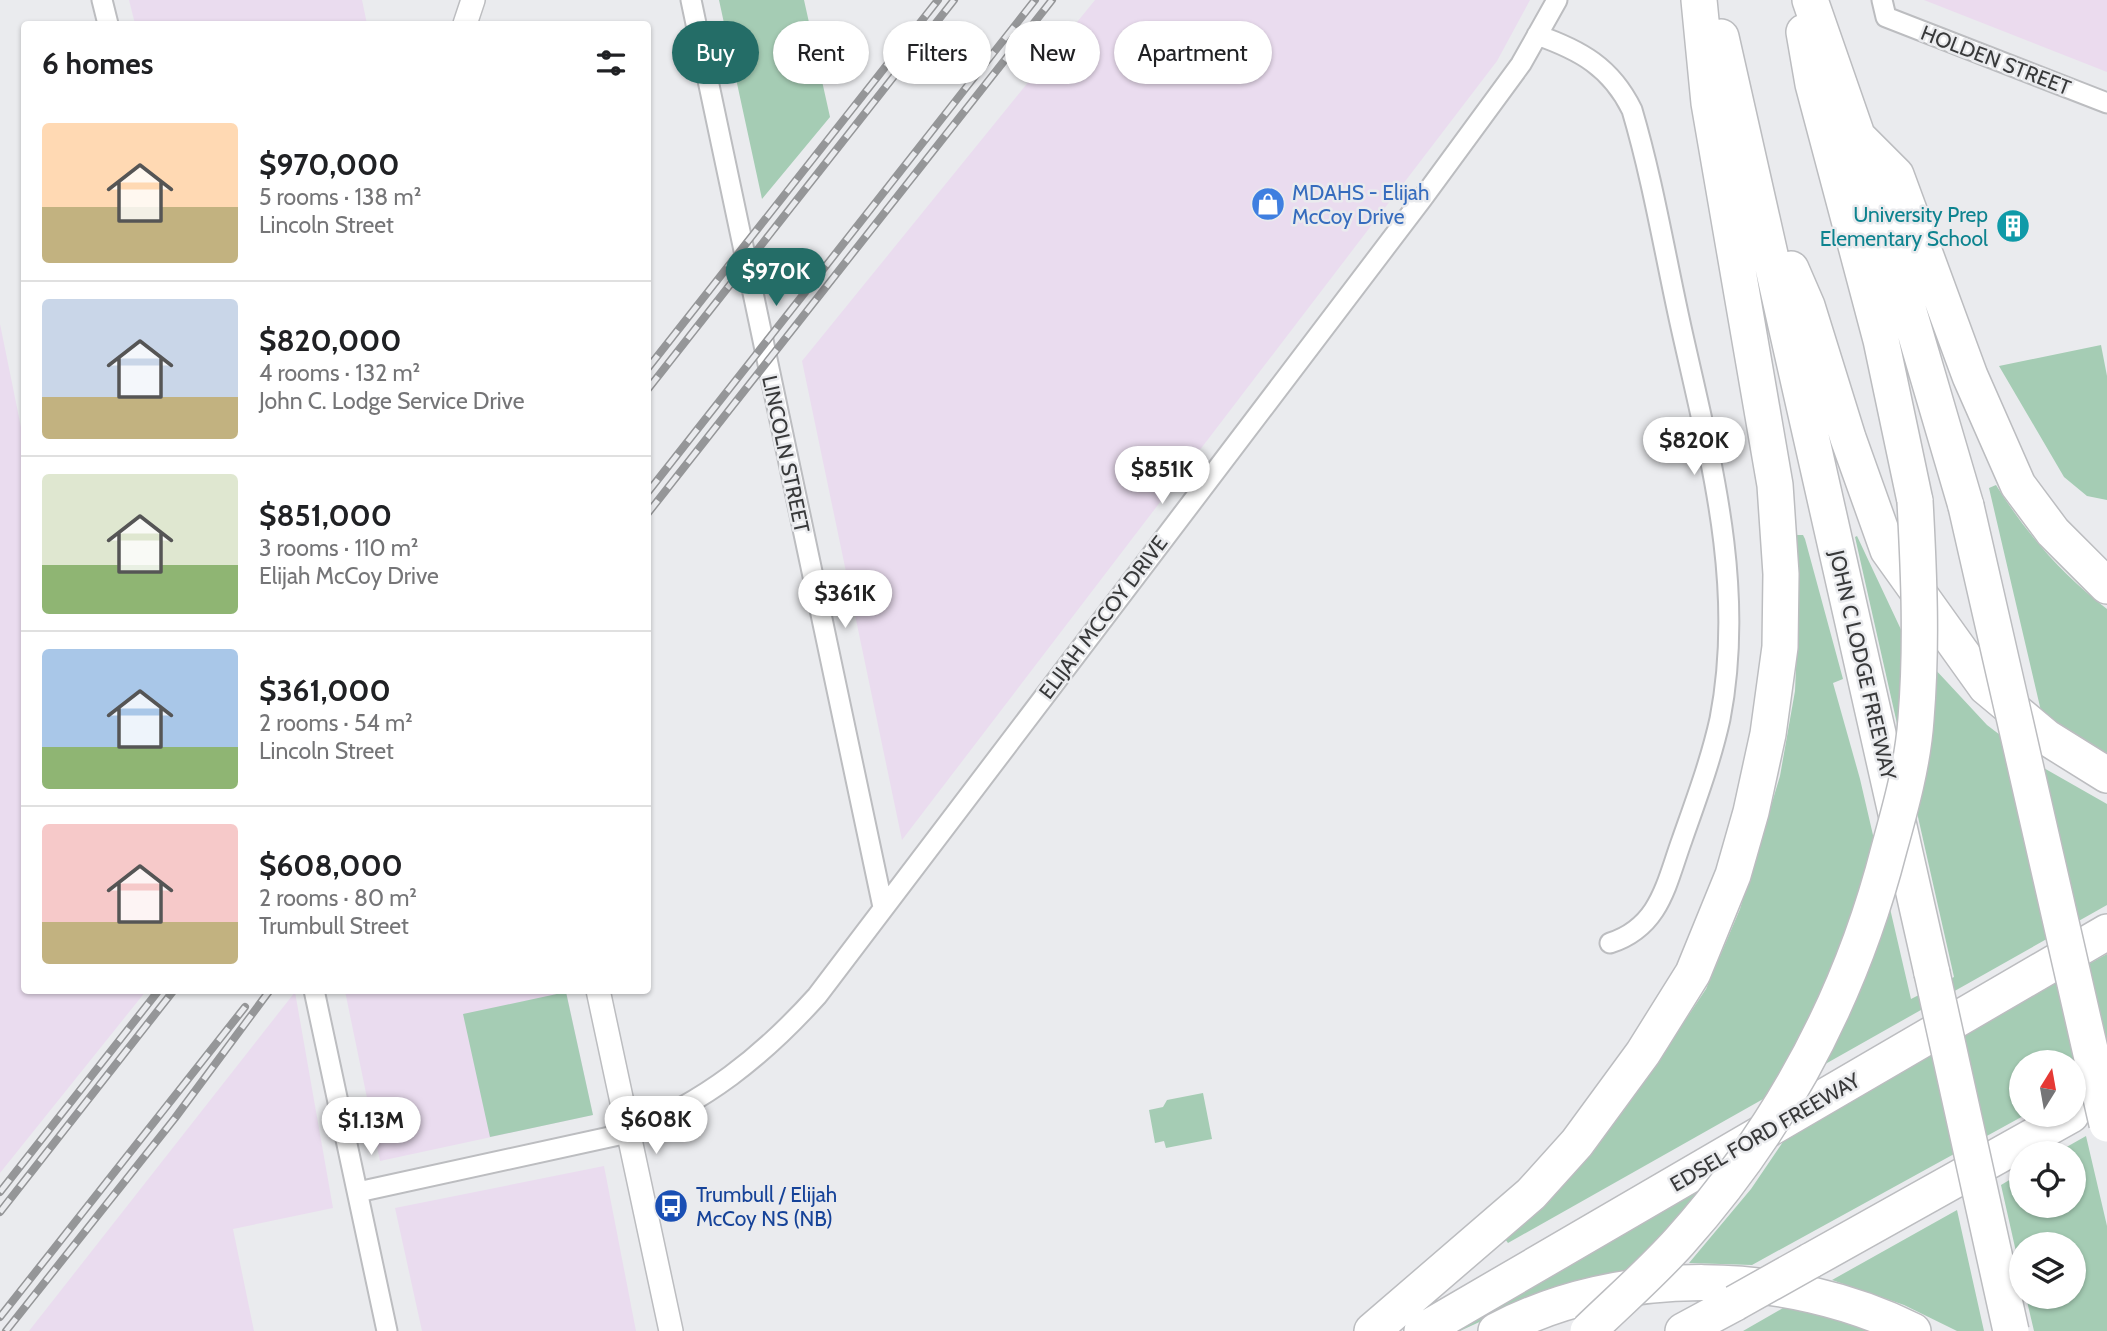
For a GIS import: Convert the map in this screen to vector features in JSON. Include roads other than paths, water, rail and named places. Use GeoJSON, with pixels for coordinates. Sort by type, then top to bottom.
{"type":"FeatureCollection","features":[{"type":"Feature","properties":{"kind":"highway"},"geometry":{"type":"LineString","coordinates":[[1372,1331],[1531,1194],[1577,1143],[1635,1065],[1693,973],[1733,874],[1751,812],[1768,734],[1780,647],[1781,574],[1775,485],[1709,103],[1699,0]]}},
{"type":"Feature","properties":{"kind":"highway","name":"JOHN C LODGE FREEWAY"},"geometry":{"type":"LineString","coordinates":[[1712,0],[2011,1331]]}},
{"type":"Feature","properties":{"kind":"highway"},"geometry":{"type":"LineString","coordinates":[[1588,1331],[1677,1245],[1749,1156],[1814,1051],[1845,985],[1871,918],[1908,780],[1916,720],[1921,614],[1916,501],[1881,340],[1812,84],[1804,47],[1803,0]]}},
{"type":"Feature","properties":{"kind":"highway"},"geometry":{"type":"LineString","coordinates":[[1810,0],[1858,138],[1966,506],[2107,1124]]}},
{"type":"Feature","properties":{"kind":"highway"},"geometry":{"type":"LineString","coordinates":[[1858,138],[1896,175],[1970,376],[2018,485],[2053,532],[2107,586]]}},
{"type":"Feature","properties":{"kind":"highway"},"geometry":{"type":"LineString","coordinates":[[1757,192],[1807,306],[1848,438],[1888,550],[1986,687],[2046,737],[2107,775]]}},
{"type":"Feature","properties":{"kind":"highway","name":"EDSEL FORD FREEWAY"},"geometry":{"type":"LineString","coordinates":[[1422,1331],[2107,932]]}},
{"type":"Feature","properties":{"kind":"highway"},"geometry":{"type":"LineString","coordinates":[[2086,1107],[2107,1095]]}},
{"type":"Feature","properties":{"kind":"highway"},"geometry":{"type":"LineString","coordinates":[[1684,1331],[2050,1127]]}},
{"type":"Feature","properties":{"kind":"highway"},"geometry":{"type":"LineString","coordinates":[[1496,1331],[1535,1311],[1598,1293],[1704,1282],[1800,1292],[1869,1312],[1913,1331]]}},
{"type":"Feature","properties":{"kind":"street"},"geometry":{"type":"LineString","coordinates":[[102,0],[107,21]]}},
{"type":"Feature","properties":{"kind":"street"},"geometry":{"type":"LineString","coordinates":[[466,21],[473,0]]}},
{"type":"Feature","properties":{"kind":"street","name":"LINCOLN STREET"},"geometry":{"type":"LineString","coordinates":[[691,0],[883,907]]}},
{"type":"Feature","properties":{"kind":"street"},"geometry":{"type":"LineString","coordinates":[[1557,0],[1536,35],[1574,48],[1597,63],[1616,82],[1632,110],[1718,491],[1730,581],[1727,672],[1720,717],[1705,774],[1653,915],[1628,936],[1610,943]]}},
{"type":"Feature","properties":{"kind":"street","name":"HOLDEN STREET"},"geometry":{"type":"LineString","coordinates":[[1884,8],[2107,103]]}},
{"type":"Feature","properties":{"kind":"street","name":"ELIJAH MCCOY DRIVE"},"geometry":{"type":"LineString","coordinates":[[358,1192],[628,1133],[678,1111],[735,1076],[785,1032],[817,996],[1430,187],[1521,64],[1536,35]]}},
{"type":"Feature","properties":{"kind":"street"},"geometry":{"type":"LineString","coordinates":[[315,994],[387,1331]]}},
{"type":"Feature","properties":{"kind":"street"},"geometry":{"type":"LineString","coordinates":[[599,994],[671,1331]]}},
{"type":"Feature","properties":{"kind":"railway"},"geometry":{"type":"LineString","coordinates":[[651,364],[938,0]]}},
{"type":"Feature","properties":{"kind":"railway"},"geometry":{"type":"LineString","coordinates":[[651,385],[954,0]]}},
{"type":"Feature","properties":{"kind":"railway"},"geometry":{"type":"LineString","coordinates":[[651,488],[1035,0]]}},
{"type":"Feature","properties":{"kind":"railway"},"geometry":{"type":"LineString","coordinates":[[651,509],[1052,0]]}},
{"type":"Feature","properties":{"kind":"railway"},"geometry":{"type":"LineString","coordinates":[[0,1192],[156,994]]}},
{"type":"Feature","properties":{"kind":"railway"},"geometry":{"type":"LineString","coordinates":[[0,1212],[171,994]]}},
{"type":"Feature","properties":{"kind":"railway"},"geometry":{"type":"LineString","coordinates":[[6,1331],[175,1118],[267,994]]}},
{"type":"Feature","properties":{"kind":"railway"},"geometry":{"type":"LineString","coordinates":[[0,1317],[245,1007]]}},
{"type":"Feature","properties":{"kind":"place","name":"MDAHS - Elijah McCoy Drive"},"geometry":{"type":"Point","coordinates":[1268,204]}},
{"type":"Feature","properties":{"kind":"place","name":"University Prep Elementary School"},"geometry":{"type":"Point","coordinates":[2013,226]}},
{"type":"Feature","properties":{"kind":"place","name":"Trumbull / Elijah McCoy NS (NB)"},"geometry":{"type":"Point","coordinates":[671,1206]}}]}
